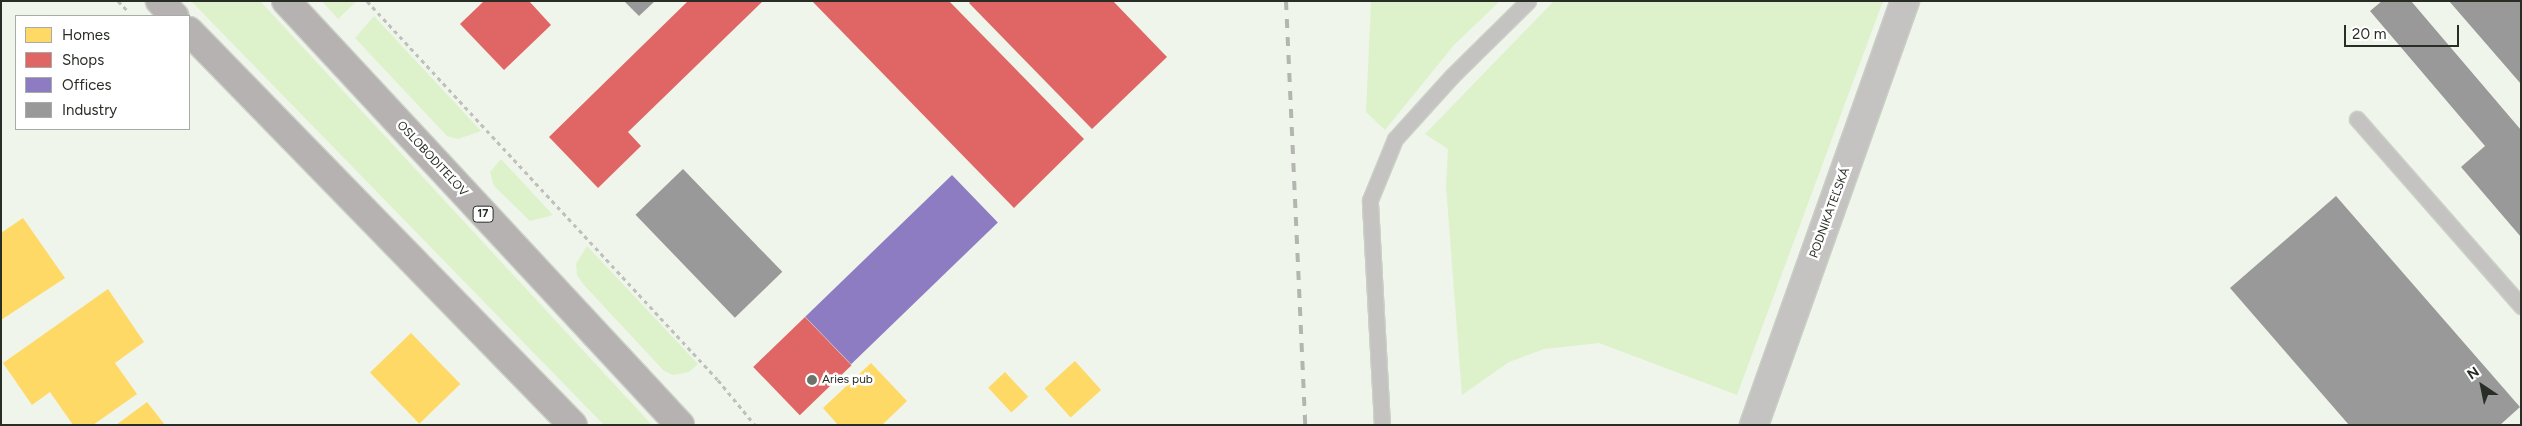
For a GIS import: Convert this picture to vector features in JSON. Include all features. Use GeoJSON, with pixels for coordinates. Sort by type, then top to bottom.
{"type":"FeatureCollection","features":[{"type":"Feature","properties":{"kind":"main road"},"geometry":{"type":"LineString","coordinates":[[160,1],[173,15]]}},
{"type":"Feature","properties":{"kind":"main road","name":"OSLOBODITEĽOV"},"geometry":{"type":"LineString","coordinates":[[286,1],[680,425]]}},
{"type":"Feature","properties":{"kind":"main road"},"geometry":{"type":"LineString","coordinates":[[190,32],[573,425]]}},
{"type":"Feature","properties":{"kind":"street","name":"PODNIKATEĽSKÁ"},"geometry":{"type":"LineString","coordinates":[[1754,425],[1906,1]]}},
{"type":"Feature","properties":{"kind":"lane"},"geometry":{"type":"LineString","coordinates":[[1382,425],[1370,200],[1395,139],[1452,76],[1528,1]]}},
{"type":"Feature","properties":{"kind":"lane"},"geometry":{"type":"LineString","coordinates":[[2357,119],[2521,306]]}},
{"type":"Feature","properties":{"kind":"path"},"geometry":{"type":"LineString","coordinates":[[367,1],[718,380],[755,425]]}},
{"type":"Feature","properties":{"kind":"green space"},"geometry":{"type":"Polygon","coordinates":[[[191,1],[260,1],[652,425],[604,425],[191,1]]]}},
{"type":"Feature","properties":{"kind":"green space"},"geometry":{"type":"Polygon","coordinates":[[[322,1],[357,1],[338,19],[322,1]]]}},
{"type":"Feature","properties":{"kind":"green space"},"geometry":{"type":"Polygon","coordinates":[[[1371,1],[1500,1],[1454,45],[1385,130],[1366,112],[1371,1]]]}},
{"type":"Feature","properties":{"kind":"green space"},"geometry":{"type":"Polygon","coordinates":[[[1554,1],[1883,1],[1737,395],[1599,343],[1544,349],[1509,362],[1462,395],[1446,186],[1448,149],[1425,134],[1554,1]]]}},
{"type":"Feature","properties":{"kind":"green space"},"geometry":{"type":"Polygon","coordinates":[[[374,16],[481,131],[458,139],[447,136],[355,38],[374,16]]]}},
{"type":"Feature","properties":{"kind":"green space"},"geometry":{"type":"Polygon","coordinates":[[[501,159],[553,215],[530,221],[494,186],[490,172],[501,159]]]}},
{"type":"Feature","properties":{"kind":"green space"},"geometry":{"type":"Polygon","coordinates":[[[587,246],[698,364],[689,372],[673,375],[664,371],[583,284],[577,275],[576,264],[587,246]]]}},
{"type":"Feature","properties":{"kind":"building: Homes"},"geometry":{"type":"Polygon","coordinates":[[[23,218],[65,278],[1,320],[1,233],[23,218]]]}},
{"type":"Feature","properties":{"kind":"building: Homes"},"geometry":{"type":"Polygon","coordinates":[[[108,289],[144,342],[115,363],[137,394],[93,425],[73,425],[50,392],[32,405],[3,363],[108,289]]]}},
{"type":"Feature","properties":{"kind":"building: Homes"},"geometry":{"type":"Polygon","coordinates":[[[411,333],[460,384],[419,424],[370,373],[411,333]]]}},
{"type":"Feature","properties":{"kind":"building: Homes"},"geometry":{"type":"Polygon","coordinates":[[[1075,361],[1101,390],[1071,417],[1045,388],[1075,361]]]}},
{"type":"Feature","properties":{"kind":"building: Homes"},"geometry":{"type":"Polygon","coordinates":[[[871,363],[907,401],[882,425],[838,425],[823,408],[871,363]]]}},
{"type":"Feature","properties":{"kind":"building: Homes"},"geometry":{"type":"Polygon","coordinates":[[[1005,372],[1028,397],[1011,413],[988,388],[1005,372]]]}},
{"type":"Feature","properties":{"kind":"building: Homes"},"geometry":{"type":"Polygon","coordinates":[[[147,402],[165,425],[116,425],[147,402]]]}},
{"type":"Feature","properties":{"kind":"building: Shops"},"geometry":{"type":"Polygon","coordinates":[[[484,1],[529,1],[551,25],[504,70],[460,24],[484,1]]]}},
{"type":"Feature","properties":{"kind":"building: Shops"},"geometry":{"type":"Polygon","coordinates":[[[688,1],[763,1],[628,132],[641,146],[598,188],[549,137],[688,1]]]}},
{"type":"Feature","properties":{"kind":"building: Shops"},"geometry":{"type":"Polygon","coordinates":[[[812,1],[949,1],[1084,139],[1014,208],[812,1]]]}},
{"type":"Feature","properties":{"kind":"building: Shops"},"geometry":{"type":"Polygon","coordinates":[[[971,1],[1113,1],[1167,57],[1092,129],[969,3],[971,1]]]}},
{"type":"Feature","properties":{"kind":"building: Shops"},"geometry":{"type":"Polygon","coordinates":[[[805,317],[852,365],[800,415],[753,367],[805,317]]]}},
{"type":"Feature","properties":{"kind":"building: Offices"},"geometry":{"type":"Polygon","coordinates":[[[952,175],[998,222],[851,364],[805,317],[952,175]]]}},
{"type":"Feature","properties":{"kind":"building: Industry"},"geometry":{"type":"Polygon","coordinates":[[[624,1],[655,1],[639,16],[624,1]]]}},
{"type":"Feature","properties":{"kind":"building: Industry"},"geometry":{"type":"Polygon","coordinates":[[[2382,1],[2411,1],[2521,130],[2521,237],[2461,167],[2485,146],[2370,11],[2382,1]]]}},
{"type":"Feature","properties":{"kind":"building: Industry"},"geometry":{"type":"Polygon","coordinates":[[[2449,1],[2521,1],[2521,84],[2449,1]]]}},
{"type":"Feature","properties":{"kind":"building: Industry"},"geometry":{"type":"Polygon","coordinates":[[[683,169],[782,272],[735,318],[636,215],[683,169]]]}},
{"type":"Feature","properties":{"kind":"building: Industry"},"geometry":{"type":"Polygon","coordinates":[[[2336,196],[2520,407],[2500,425],[2349,425],[2230,288],[2336,196]]]}},
{"type":"Feature","properties":{"kind":"railway"},"geometry":{"type":"LineString","coordinates":[[1286,1],[1305,425]]}},
{"type":"Feature","properties":{"kind":"place","name":"Aries pub"},"geometry":{"type":"Point","coordinates":[812,380]}}]}
